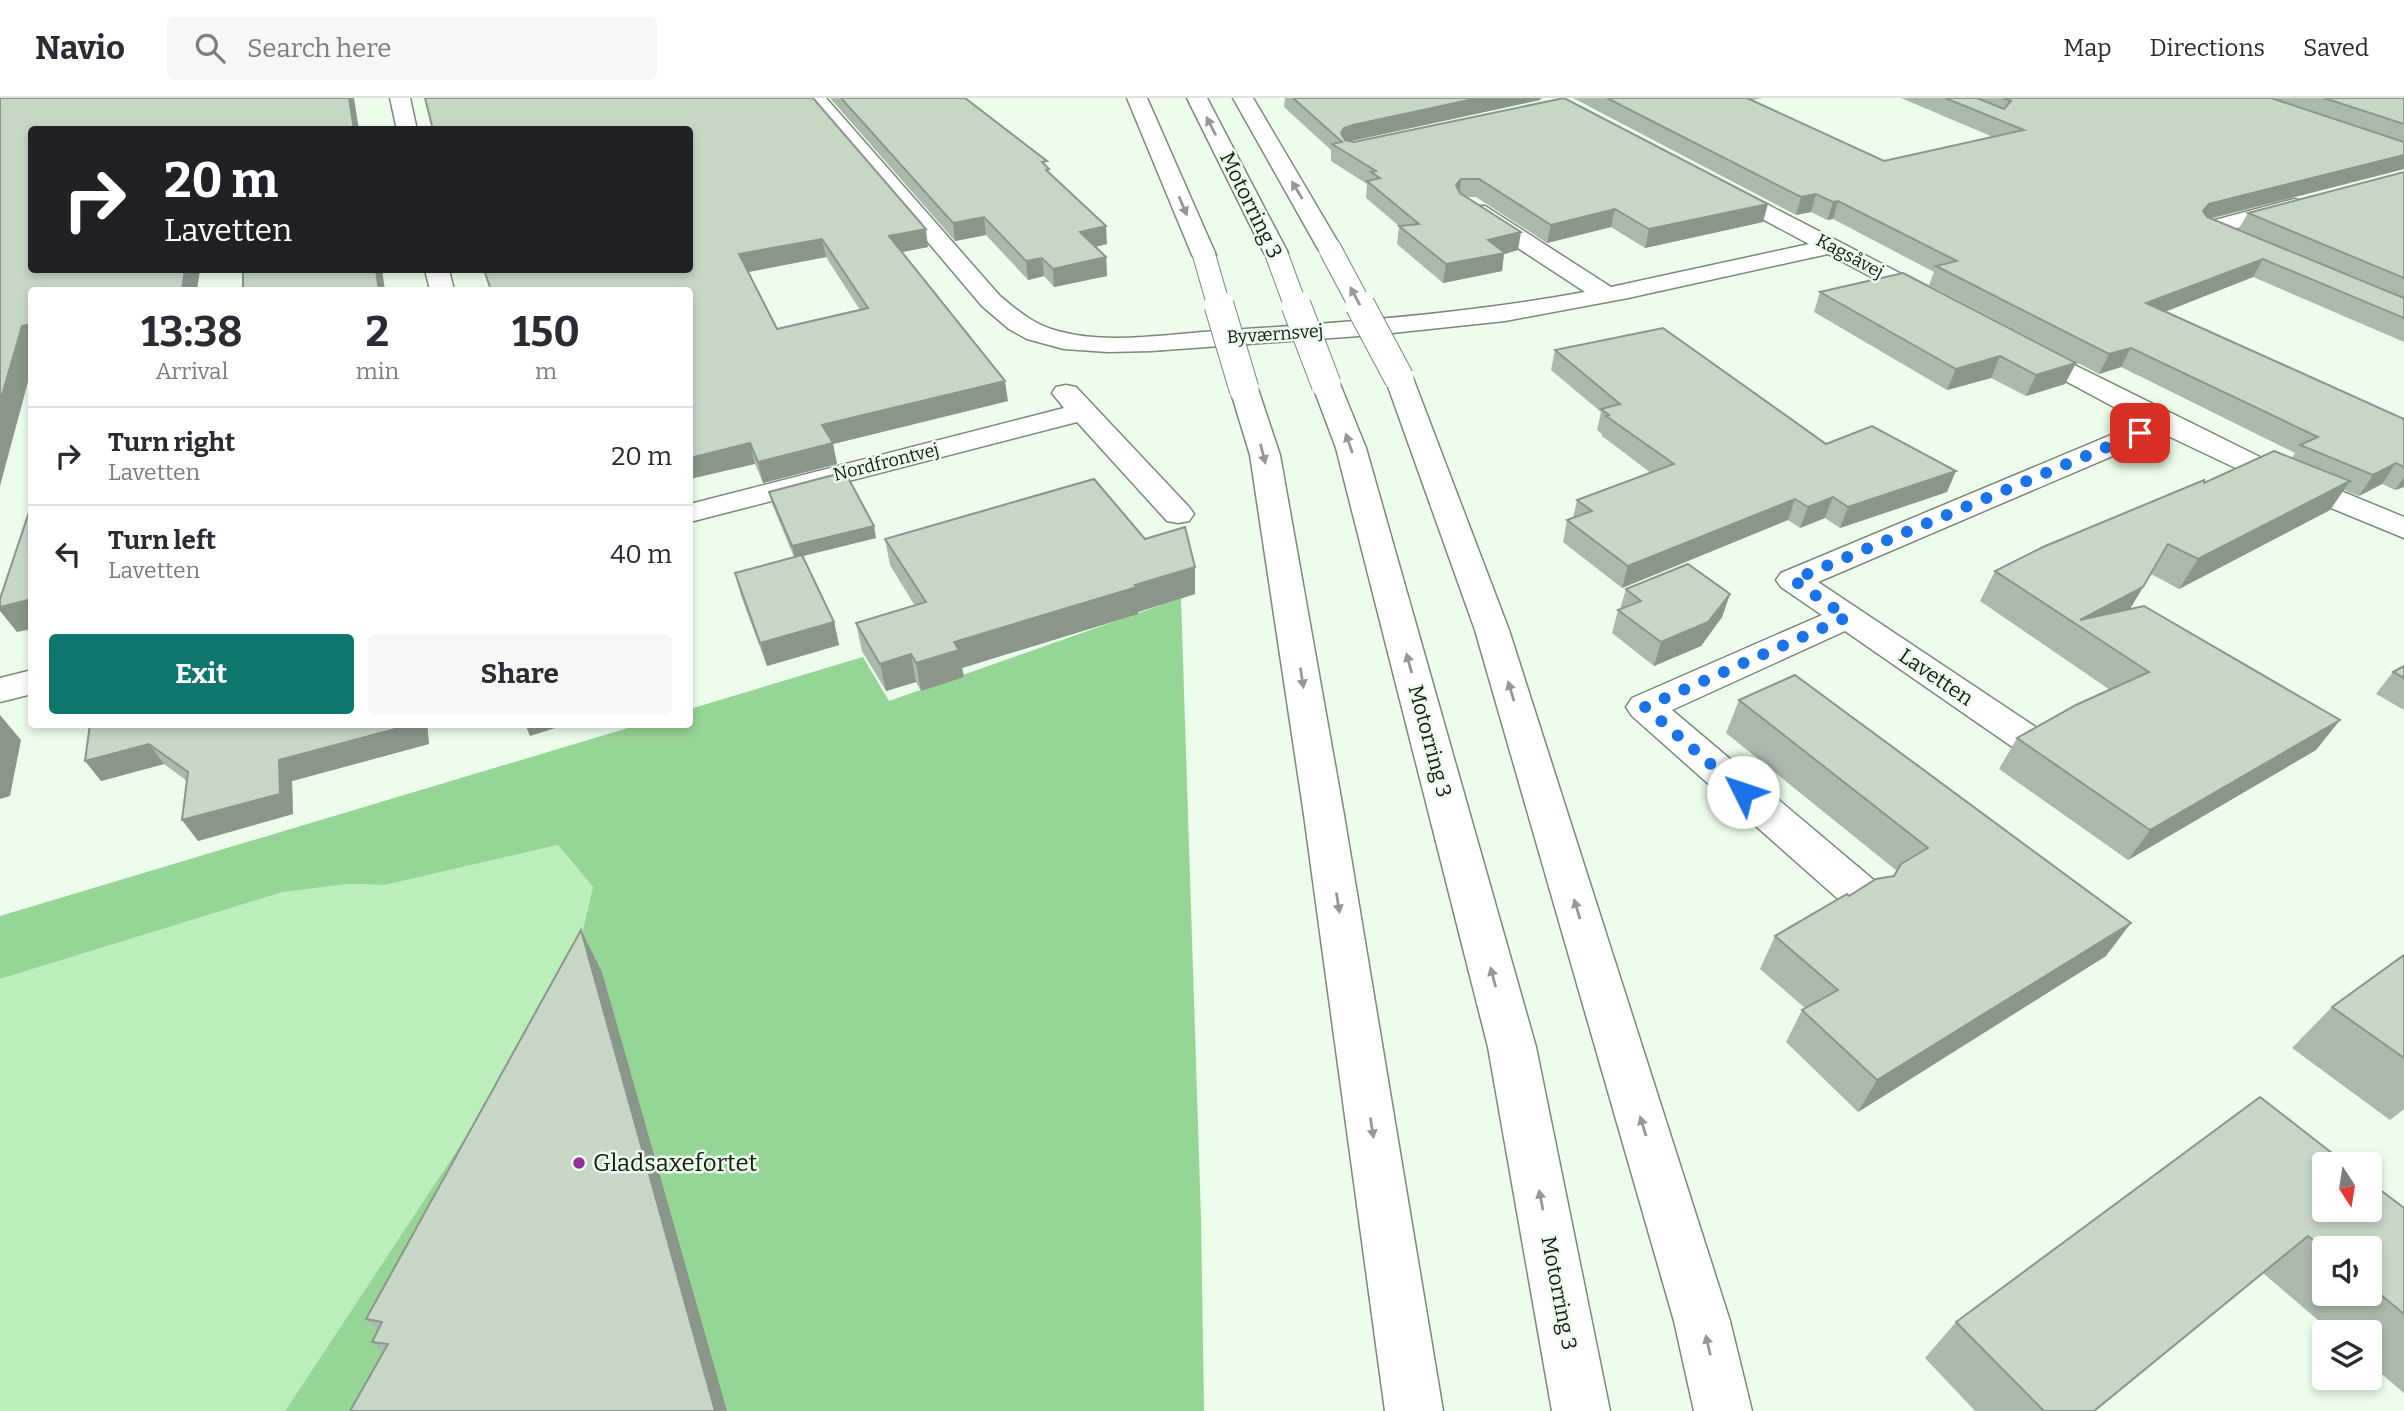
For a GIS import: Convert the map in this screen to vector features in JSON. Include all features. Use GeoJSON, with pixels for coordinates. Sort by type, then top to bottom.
{"type":"FeatureCollection","features":[{"type":"Feature","properties":{"kind":"main road"},"geometry":{"type":"LineString","coordinates":[[400,98],[406,126]]}},
{"type":"Feature","properties":{"kind":"main road","name":"Byværnsvej"},"geometry":{"type":"LineString","coordinates":[[816,98],[991,301],[1035,333],[1072,342],[1110,345],[1421,324],[1606,294],[1832,246]]}},
{"type":"Feature","properties":{"kind":"main road"},"geometry":{"type":"LineString","coordinates":[[1136,98],[1204,255],[1265,455],[1324,816],[1414,1411]]}},
{"type":"Feature","properties":{"kind":"main road","name":"Motorring 3"},"geometry":{"type":"LineString","coordinates":[[1197,98],[1276,253],[1351,448],[1512,1047],[1581,1411]]}},
{"type":"Feature","properties":{"kind":"main road"},"geometry":{"type":"LineString","coordinates":[[1243,98],[1330,249],[1399,378],[1492,630],[1702,1321],[1723,1411]]}},
{"type":"Feature","properties":{"kind":"main road","name":"Kagsåvej"},"geometry":{"type":"LineString","coordinates":[[1698,175],[1953,310]]}},
{"type":"Feature","properties":{"kind":"main road"},"geometry":{"type":"LineString","coordinates":[[2264,254],[2208,229],[2312,201]]}},
{"type":"Feature","properties":{"kind":"main road"},"geometry":{"type":"LineString","coordinates":[[1466,204],[1606,294]]}},
{"type":"Feature","properties":{"kind":"main road"},"geometry":{"type":"LineString","coordinates":[[2001,336],[2165,423],[2257,467],[2404,528]]}},
{"type":"Feature","properties":{"kind":"main road","name":"Nordfrontvej"},"geometry":{"type":"LineString","coordinates":[[693,512],[1074,402],[1178,514]]}},
{"type":"Feature","properties":{"kind":"main road","name":"Lavetten"},"geometry":{"type":"LineString","coordinates":[[2024,737],[1793,580],[2165,423]]}},
{"type":"Feature","properties":{"kind":"main road"},"geometry":{"type":"LineString","coordinates":[[1847,617],[1645,707],[1861,894]]}},
{"type":"Feature","properties":{"kind":"main road"},"geometry":{"type":"LineString","coordinates":[[0,690],[28,683]]}},
{"type":"Feature","properties":{"kind":"green space"},"geometry":{"type":"Polygon","coordinates":[[[1181,598],[1201,1219],[1204,1411],[285,1411],[572,976],[593,887],[558,845],[385,885],[348,884],[283,892],[0,979],[0,916],[628,728],[693,728],[693,708],[863,657],[889,701],[1181,598]]]}},
{"type":"Feature","properties":{"kind":"green space"},"geometry":{"type":"Polygon","coordinates":[[[558,845],[593,887],[572,976],[285,1411],[0,1411],[0,979],[283,892],[348,884],[385,885],[558,845]]]}},
{"type":"Feature","properties":{"kind":"building"},"geometry":{"type":"Polygon","coordinates":[[[0,98],[349,98],[353,126],[28,126],[28,273],[185,273],[182,287],[28,287],[28,325],[22,326],[0,402],[0,98]]]}},
{"type":"Feature","properties":{"kind":"building"},"geometry":{"type":"Polygon","coordinates":[[[425,98],[813,98],[926,229],[889,236],[1005,381],[822,425],[833,443],[758,462],[750,443],[693,457],[693,287],[490,287],[485,273],[693,273],[693,126],[432,126],[425,98]],[[822,239],[739,254],[777,329],[868,308],[822,239]]]}},
{"type":"Feature","properties":{"kind":"building"},"geometry":{"type":"Polygon","coordinates":[[[841,98],[965,98],[1047,161],[1042,162],[1049,169],[1046,170],[1106,226],[1080,232],[1106,257],[1053,269],[1042,258],[1026,261],[984,217],[953,223],[841,98]]]}},
{"type":"Feature","properties":{"kind":"building"},"geometry":{"type":"Polygon","coordinates":[[[1293,98],[1478,98],[1344,128],[1341,133],[1345,140],[1354,142],[1564,98],[1768,204],[1649,229],[1615,209],[1551,225],[1479,179],[1461,179],[1456,185],[1460,193],[1521,232],[1488,240],[1505,253],[1446,264],[1399,226],[1419,224],[1367,181],[1380,178],[1371,172],[1376,171],[1332,144],[1342,142],[1293,98]]]}},
{"type":"Feature","properties":{"kind":"building"},"geometry":{"type":"Polygon","coordinates":[[[1607,98],[1747,98],[1884,161],[2024,130],[1945,98],[1977,98],[2004,109],[2011,101],[2003,98],[2271,98],[2404,142],[2404,155],[2209,204],[2203,211],[2207,217],[2404,298],[2404,318],[2263,259],[2146,303],[2404,419],[2404,467],[2396,463],[2373,475],[2300,445],[2318,437],[2131,348],[2109,354],[1936,266],[1957,261],[1838,201],[1833,202],[1816,194],[1801,197],[1607,98]]]}},
{"type":"Feature","properties":{"kind":"building"},"geometry":{"type":"Polygon","coordinates":[[[2324,98],[2404,98],[2404,124],[2324,98]]]}},
{"type":"Feature","properties":{"kind":"building"},"geometry":{"type":"Polygon","coordinates":[[[2404,172],[2404,278],[2248,213],[2404,172]]]}},
{"type":"Feature","properties":{"kind":"building"},"geometry":{"type":"Polygon","coordinates":[[[243,273],[376,273],[379,287],[243,287],[243,273]]]}},
{"type":"Feature","properties":{"kind":"building"},"geometry":{"type":"Polygon","coordinates":[[[1903,273],[2076,363],[2036,375],[2000,356],[1956,369],[1820,292],[1903,273]]]}},
{"type":"Feature","properties":{"kind":"building"},"geometry":{"type":"Polygon","coordinates":[[[1663,328],[1826,444],[1872,426],[1956,471],[1848,507],[1833,497],[1808,507],[1795,499],[1628,566],[1567,520],[1592,511],[1577,500],[1674,464],[1606,416],[1609,415],[1601,409],[1620,404],[1555,350],[1663,328]]]}},
{"type":"Feature","properties":{"kind":"building"},"geometry":{"type":"Polygon","coordinates":[[[2274,451],[2350,481],[2198,559],[2168,544],[2143,587],[2080,620],[2144,606],[2340,720],[2150,830],[2017,738],[2076,705],[2149,672],[1995,571],[2043,547],[2204,480],[2204,483],[2274,451]]]}},
{"type":"Feature","properties":{"kind":"building"},"geometry":{"type":"Polygon","coordinates":[[[845,472],[874,526],[792,546],[769,492],[845,472]]]}},
{"type":"Feature","properties":{"kind":"building"},"geometry":{"type":"Polygon","coordinates":[[[1094,479],[1145,539],[1185,527],[1195,567],[954,642],[959,650],[916,663],[911,654],[880,664],[856,623],[926,602],[885,539],[1094,479]]]}},
{"type":"Feature","properties":{"kind":"building"},"geometry":{"type":"Polygon","coordinates":[[[28,515],[28,600],[0,607],[0,599],[28,515]]]}},
{"type":"Feature","properties":{"kind":"building"},"geometry":{"type":"Polygon","coordinates":[[[802,555],[834,622],[760,643],[735,573],[802,555]]]}},
{"type":"Feature","properties":{"kind":"building"},"geometry":{"type":"Polygon","coordinates":[[[1688,564],[1730,594],[1708,622],[1661,642],[1618,610],[1641,601],[1626,589],[1688,564]]]}},
{"type":"Feature","properties":{"kind":"building"},"geometry":{"type":"Polygon","coordinates":[[[2404,666],[2404,678],[2393,672],[2404,666]]]}},
{"type":"Feature","properties":{"kind":"building"},"geometry":{"type":"Polygon","coordinates":[[[1795,675],[2131,923],[1877,1080],[1802,1010],[1838,990],[1775,936],[1876,879],[1894,876],[1901,864],[1928,848],[1739,700],[1795,675]]]}},
{"type":"Feature","properties":{"kind":"building"},"geometry":{"type":"Polygon","coordinates":[[[89,728],[399,728],[279,760],[280,794],[182,820],[188,772],[149,744],[85,761],[89,728]]]}},
{"type":"Feature","properties":{"kind":"building","name":"Gladsaxefortet"},"geometry":{"type":"Polygon","coordinates":[[[581,930],[715,1411],[350,1411],[388,1344],[372,1342],[382,1322],[366,1319],[581,930]]]}},
{"type":"Feature","properties":{"kind":"building"},"geometry":{"type":"Polygon","coordinates":[[[2404,955],[2404,1058],[2332,1007],[2404,955]]]}},
{"type":"Feature","properties":{"kind":"building"},"geometry":{"type":"Polygon","coordinates":[[[2260,1097],[2331,1152],[2312,1152],[2312,1222],[2382,1222],[2382,1191],[2404,1208],[2404,1314],[2382,1296],[2382,1236],[2312,1236],[2312,1239],[2308,1236],[2094,1411],[2044,1411],[1956,1322],[2260,1097]]]}},
{"type":"Feature","properties":{"kind":"place","name":"Gladsaxefortet"},"geometry":{"type":"Point","coordinates":[579,1163]}},
{"type":"Feature","properties":{"kind":"route"},"geometry":{"type":"LineString","coordinates":[[1743,792],[1645,707],[1847,617],[1793,580],[2140,433]]}}]}
